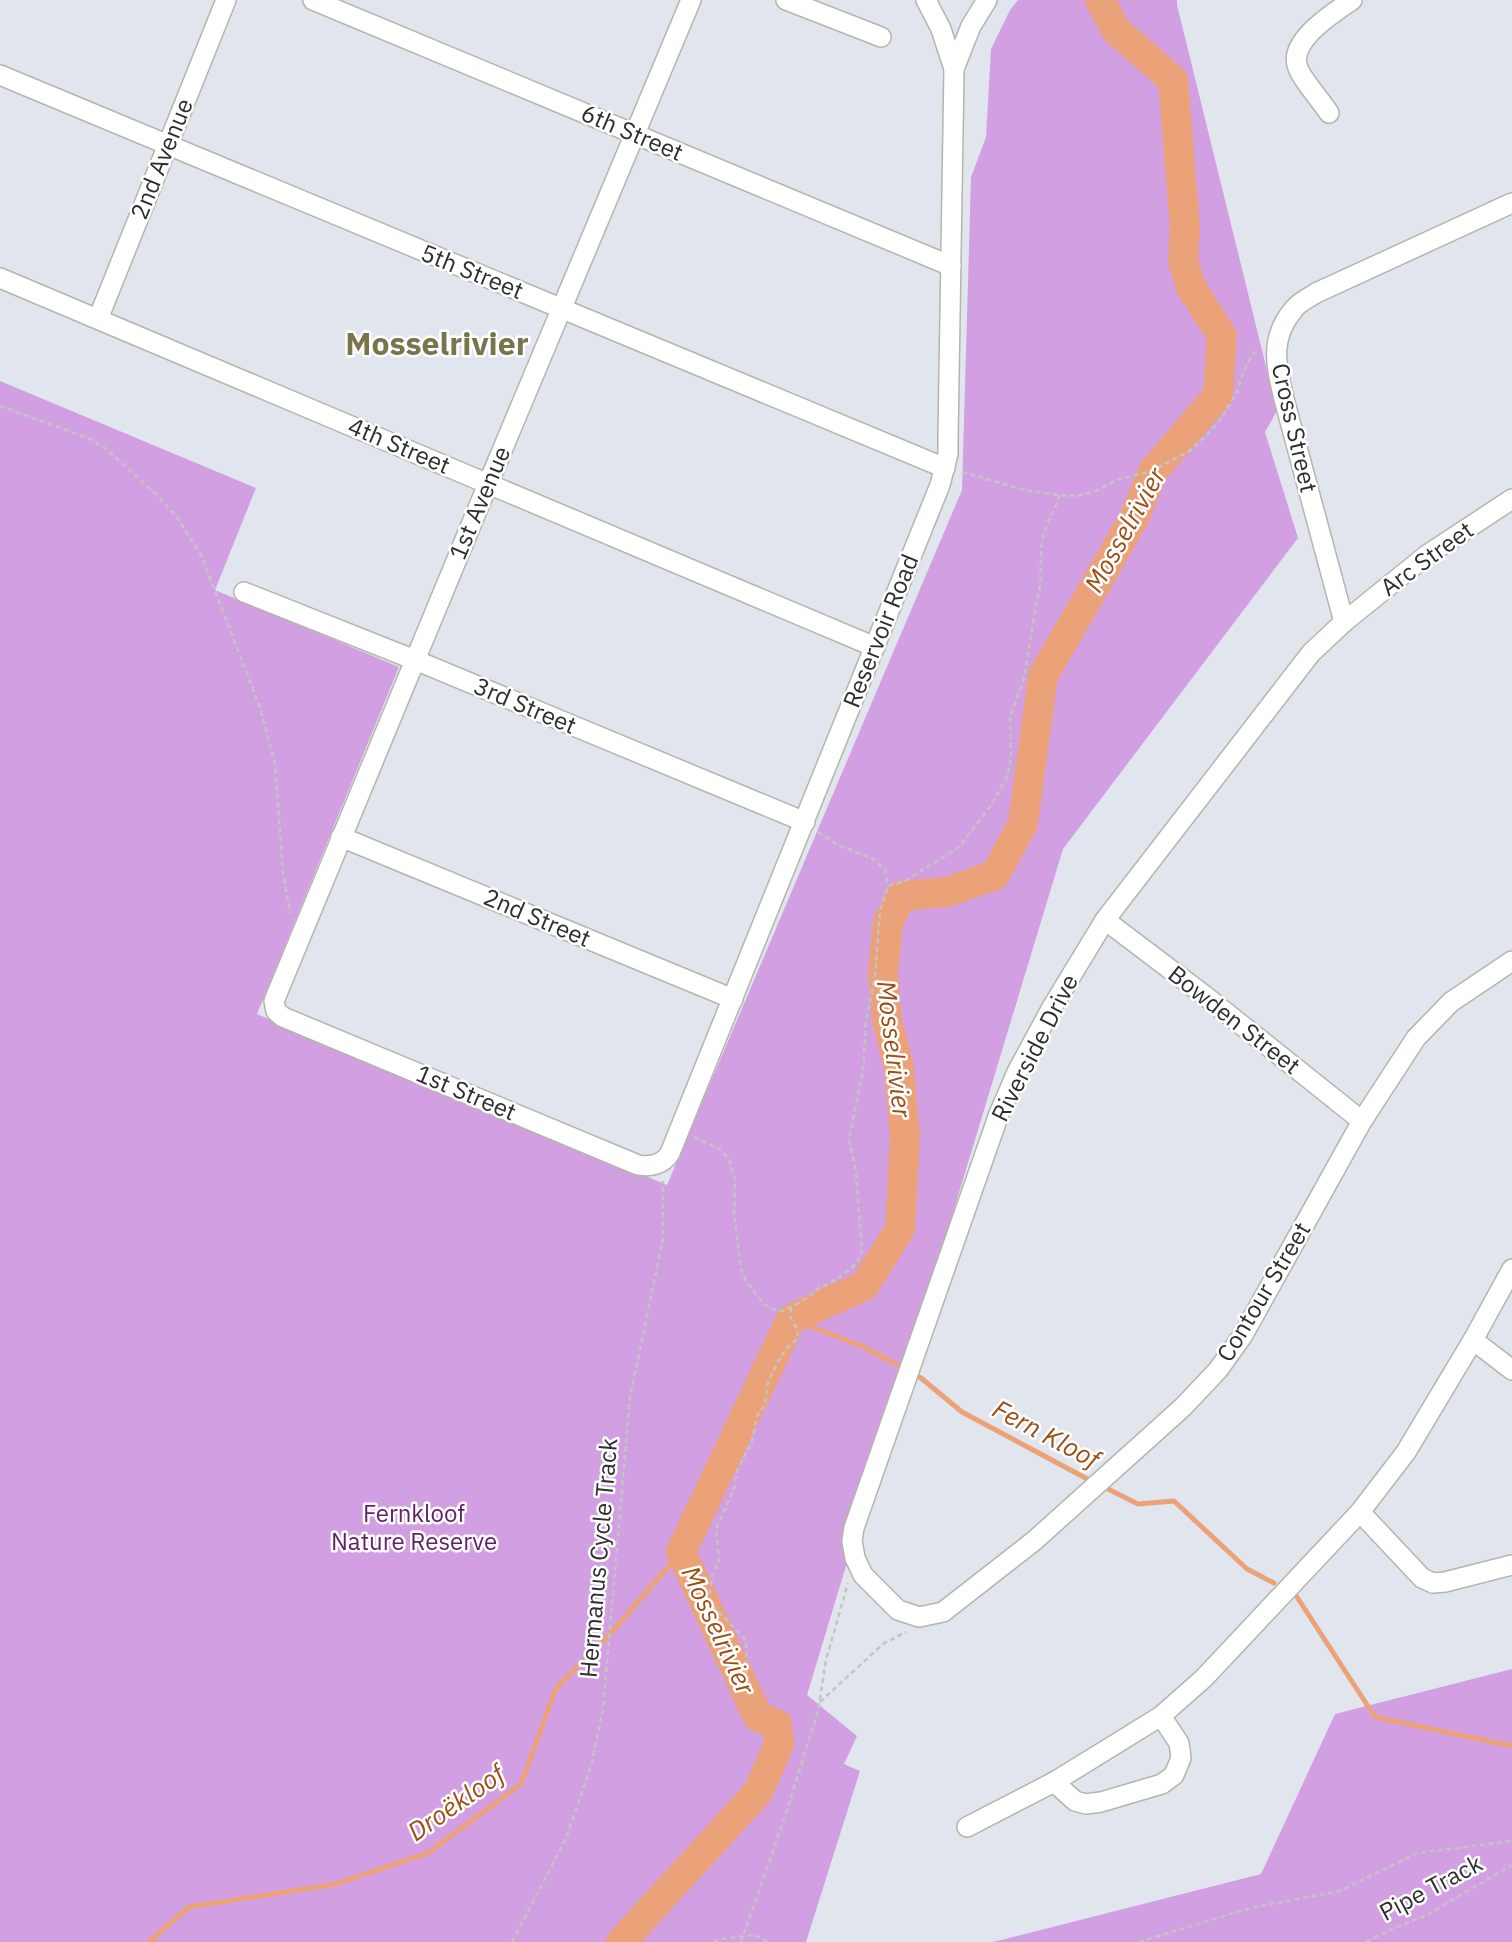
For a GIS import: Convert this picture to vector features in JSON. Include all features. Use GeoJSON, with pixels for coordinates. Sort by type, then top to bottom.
{"type":"FeatureCollection","features":[{"type":"Feature","properties":{"kind":"street","name":"2nd Avenue"},"geometry":{"type":"LineString","coordinates":[[99,319],[226,0]]}},
{"type":"Feature","properties":{"kind":"street","name":"6th Street"},"geometry":{"type":"LineString","coordinates":[[313,0],[951,266]]}},
{"type":"Feature","properties":{"kind":"street","name":"1st Avenue"},"geometry":{"type":"LineString","coordinates":[[274,1007],[276,995],[341,837],[691,0]]}},
{"type":"Feature","properties":{"kind":"street"},"geometry":{"type":"LineString","coordinates":[[786,0],[881,37]]}},
{"type":"Feature","properties":{"kind":"street","name":"Reservoir Road"},"geometry":{"type":"LineString","coordinates":[[662,1162],[670,1153],[679,1132],[876,647],[945,468],[948,446],[954,69],[941,29],[926,0]]}},
{"type":"Feature","properties":{"kind":"street","name":"Reservoir Road"},"geometry":{"type":"LineString","coordinates":[[954,69],[971,26],[987,0]]}},
{"type":"Feature","properties":{"kind":"street"},"geometry":{"type":"LineString","coordinates":[[1329,113],[1298,68],[1298,47],[1305,37],[1353,0]]}},
{"type":"Feature","properties":{"kind":"street","name":"5th Street"},"geometry":{"type":"LineString","coordinates":[[0,75],[945,468]]}},
{"type":"Feature","properties":{"kind":"street","name":"Cross Street"},"geometry":{"type":"LineString","coordinates":[[1344,622],[1283,398],[1276,362],[1276,344],[1283,325],[1295,307],[1316,293],[1512,203]]}},
{"type":"Feature","properties":{"kind":"street","name":"4th Street"},"geometry":{"type":"LineString","coordinates":[[0,278],[876,647]]}},
{"type":"Feature","properties":{"kind":"street","name":"Arc Street"},"geometry":{"type":"LineString","coordinates":[[1344,622],[1427,555],[1512,499]]}},
{"type":"Feature","properties":{"kind":"street","name":"3rd Street"},"geometry":{"type":"LineString","coordinates":[[244,592],[804,822]]}},
{"type":"Feature","properties":{"kind":"street","name":"Riverside Drive"},"geometry":{"type":"LineString","coordinates":[[855,1558],[852,1541],[854,1528],[999,1114],[1051,1009],[1105,920],[1311,653],[1344,622]]}},
{"type":"Feature","properties":{"kind":"street","name":"2nd Street"},"geometry":{"type":"LineString","coordinates":[[341,837],[733,999]]}},
{"type":"Feature","properties":{"kind":"street","name":"Bowden Street"},"geometry":{"type":"LineString","coordinates":[[1105,920],[1362,1121]]}},
{"type":"Feature","properties":{"kind":"street","name":"Contour Street"},"geometry":{"type":"LineString","coordinates":[[855,1558],[863,1575],[898,1610],[919,1617],[943,1612],[1034,1541],[1183,1407],[1218,1370],[1243,1335],[1362,1121],[1416,1038],[1451,1002],[1512,961]]}},
{"type":"Feature","properties":{"kind":"street","name":"1st Street"},"geometry":{"type":"LineString","coordinates":[[274,1007],[283,1017],[638,1166],[662,1162]]}},
{"type":"Feature","properties":{"kind":"street"},"geometry":{"type":"LineString","coordinates":[[967,1827],[1054,1782],[1161,1716],[1204,1678],[1360,1512],[1406,1452],[1512,1269]]}},
{"type":"Feature","properties":{"kind":"street"},"geometry":{"type":"LineString","coordinates":[[1473,1340],[1512,1370]]}},
{"type":"Feature","properties":{"kind":"street"},"geometry":{"type":"LineString","coordinates":[[1360,1512],[1422,1578],[1433,1583],[1512,1565]]}},
{"type":"Feature","properties":{"kind":"street"},"geometry":{"type":"LineString","coordinates":[[1054,1782],[1075,1801],[1086,1804],[1162,1784],[1174,1775],[1181,1758],[1179,1743],[1161,1716]]}},
{"type":"Feature","properties":{"kind":"path"},"geometry":{"type":"LineString","coordinates":[[945,468],[1028,491],[1076,496],[1096,491],[1119,479],[1153,471],[1188,452],[1209,433],[1223,416],[1237,391],[1252,355],[1267,343],[1276,344]]}},
{"type":"Feature","properties":{"kind":"path"},"geometry":{"type":"LineString","coordinates":[[0,406],[88,438],[105,448],[177,517],[201,555],[260,707],[275,764],[283,873],[296,946]]}},
{"type":"Feature","properties":{"kind":"path"},"geometry":{"type":"LineString","coordinates":[[888,887],[905,881],[959,847],[992,804],[1008,775],[1010,717],[1024,678],[1040,589],[1042,544],[1059,495]]}},
{"type":"Feature","properties":{"kind":"path"},"geometry":{"type":"LineString","coordinates":[[679,1132],[720,1149],[729,1159],[735,1180],[734,1212],[741,1270],[763,1303],[781,1311],[791,1307],[857,1264],[862,1251],[856,1171],[849,1139],[863,1071],[866,1020],[876,976],[880,910],[888,887],[886,870],[873,859],[838,845],[804,822]]}},
{"type":"Feature","properties":{"kind":"path","name":"Hermanus Cycle Track"},"geometry":{"type":"LineString","coordinates":[[512,1942],[566,1838],[592,1766],[603,1709],[630,1397],[663,1239],[662,1162]]}},
{"type":"Feature","properties":{"kind":"path"},"geometry":{"type":"LineString","coordinates":[[748,1682],[744,1638],[709,1599],[719,1561],[716,1529],[734,1489],[738,1469],[752,1441],[757,1416],[765,1405],[768,1383],[786,1349],[797,1339],[798,1330],[791,1320],[791,1307]]}},
{"type":"Feature","properties":{"kind":"path"},"geometry":{"type":"LineString","coordinates":[[741,1942],[790,1801],[819,1702],[826,1660],[855,1558]]}},
{"type":"Feature","properties":{"kind":"path"},"geometry":{"type":"LineString","coordinates":[[819,1702],[883,1644],[907,1631]]}},
{"type":"Feature","properties":{"kind":"path"},"geometry":{"type":"LineString","coordinates":[[1139,1942],[1251,1908],[1340,1891],[1417,1853],[1512,1841]]}},
{"type":"Feature","properties":{"kind":"path","name":"Pipe Track"},"geometry":{"type":"LineString","coordinates":[[1366,1942],[1425,1916],[1512,1865]]}},
{"type":"Feature","properties":{"kind":"path"},"geometry":{"type":"LineString","coordinates":[[714,1942],[755,1935],[768,1942]]}},
{"type":"Feature","properties":{"kind":"green space","name":"Fernkloof Nature Reserve"},"geometry":{"type":"Polygon","coordinates":[[[1018,0],[1177,0],[1277,411],[1265,432],[1298,538],[1063,849],[807,1695],[857,1736],[844,1764],[860,1771],[806,1942],[0,1942],[0,381],[256,488],[215,590],[399,667],[257,1014],[667,1185],[962,490],[971,177],[986,137],[991,49],[1010,10],[1018,0]]]}},
{"type":"Feature","properties":{"kind":"green space"},"geometry":{"type":"Polygon","coordinates":[[[1512,1669],[1512,1942],[993,1942],[1261,1874],[1335,1714],[1512,1669]]]}},
{"type":"Feature","properties":{"kind":"waterway","name":"Mosselrivier"},"geometry":{"type":"LineString","coordinates":[[621,1942],[758,1792],[779,1744],[777,1724],[758,1717],[681,1552],[791,1319],[864,1286],[900,1229],[905,1137],[899,1069],[887,1020],[883,973],[888,922],[901,896],[947,892],[995,875],[1023,823],[1043,676],[1134,518],[1153,471],[1218,395],[1222,336],[1191,287],[1183,261],[1185,228],[1173,80],[1116,30],[1100,0]]}},
{"type":"Feature","properties":{"kind":"waterway","name":"Fern Kloof"},"geometry":{"type":"LineString","coordinates":[[791,1319],[864,1347],[905,1369]]}},
{"type":"Feature","properties":{"kind":"waterway","name":"Fern Kloof"},"geometry":{"type":"LineString","coordinates":[[913,1374],[962,1412],[1093,1482]]}},
{"type":"Feature","properties":{"kind":"waterway","name":"Fern Kloof"},"geometry":{"type":"LineString","coordinates":[[1102,1486],[1138,1504],[1174,1501],[1247,1569],[1274,1583]]}},
{"type":"Feature","properties":{"kind":"waterway","name":"Droëkloof"},"geometry":{"type":"LineString","coordinates":[[149,1942],[189,1907],[336,1884],[428,1853],[521,1784],[556,1688],[610,1634],[681,1552]]}},
{"type":"Feature","properties":{"kind":"waterway","name":"Fern Kloof"},"geometry":{"type":"LineString","coordinates":[[1295,1594],[1375,1717],[1512,1746]]}},
{"type":"Feature","properties":{"kind":"district","name":"Mosselrivier"},"geometry":{"type":"Point","coordinates":[437,344]}}]}
